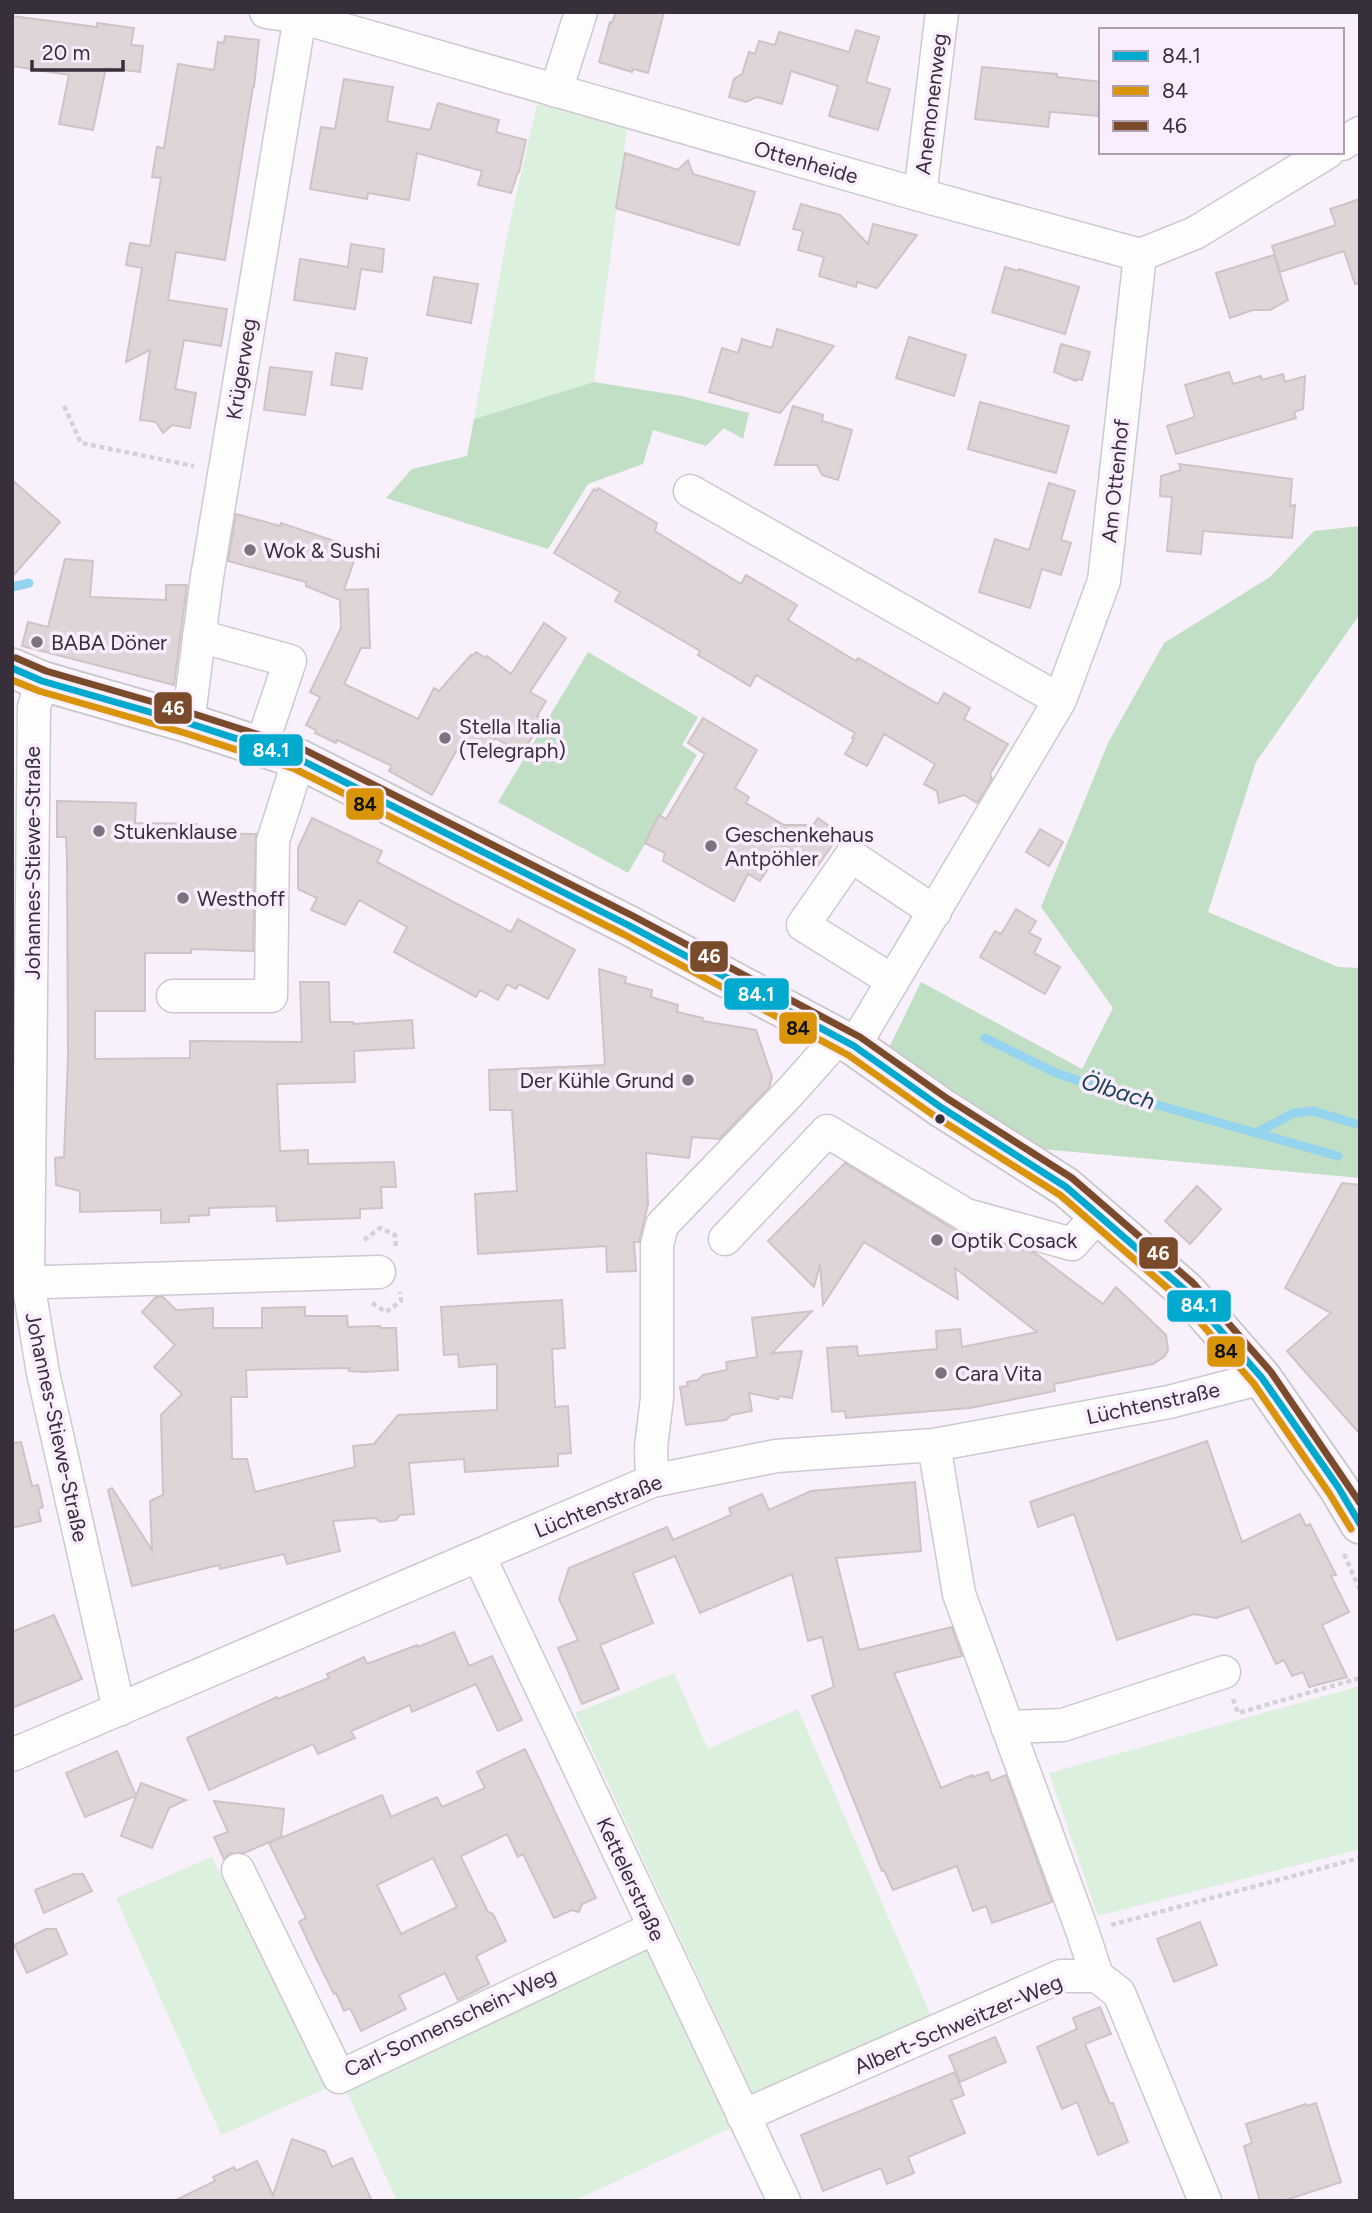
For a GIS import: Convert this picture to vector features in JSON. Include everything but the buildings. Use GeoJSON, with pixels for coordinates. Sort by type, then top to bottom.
{"type":"FeatureCollection","features":[{"type":"Feature","properties":{"kind":"main road"},"geometry":{"type":"LineString","coordinates":[[27,675],[299,759],[628,925],[847,1042],[1066,1187],[1186,1291],[1262,1378],[1349,1497],[1360,1524]]}},
{"type":"Feature","properties":{"kind":"street"},"geometry":{"type":"LineString","coordinates":[[556,91],[581,12]]}},
{"type":"Feature","properties":{"kind":"street","name":"Anemonenweg"},"geometry":{"type":"LineString","coordinates":[[920,195],[942,12]]}},
{"type":"Feature","properties":{"kind":"street","name":"Ottenheide"},"geometry":{"type":"LineString","coordinates":[[278,14],[1140,255]]}},
{"type":"Feature","properties":{"kind":"street","name":"Krügerweg"},"geometry":{"type":"LineString","coordinates":[[188,723],[224,472],[278,14]]}},
{"type":"Feature","properties":{"kind":"street"},"geometry":{"type":"LineString","coordinates":[[1344,143],[1360,133]]}},
{"type":"Feature","properties":{"kind":"street"},"geometry":{"type":"LineString","coordinates":[[1140,255],[1195,233],[1325,154]]}},
{"type":"Feature","properties":{"kind":"street","name":"Am Ottenhof"},"geometry":{"type":"LineString","coordinates":[[653,1481],[651,1447],[657,1398],[657,1245],[662,1225],[792,1090],[847,1042],[893,981],[1060,700],[1104,581],[1140,255]]}},
{"type":"Feature","properties":{"kind":"street"},"geometry":{"type":"LineString","coordinates":[[690,491],[1060,700]]}},
{"type":"Feature","properties":{"kind":"street"},"geometry":{"type":"LineString","coordinates":[[199,636],[290,661],[261,747]]}},
{"type":"Feature","properties":{"kind":"street","name":"Johannes-Stiewe-Straße"},"geometry":{"type":"LineString","coordinates":[[27,675],[34,708],[22,997],[20,1282],[119,1710]]}},
{"type":"Feature","properties":{"kind":"street"},"geometry":{"type":"LineString","coordinates":[[173,996],[271,996],[273,841],[299,759]]}},
{"type":"Feature","properties":{"kind":"street"},"geometry":{"type":"LineString","coordinates":[[893,981],[803,925],[851,856],[935,912]]}},
{"type":"Feature","properties":{"kind":"street"},"geometry":{"type":"LineString","coordinates":[[792,1090],[827,1131],[966,1215],[1072,1244],[1098,1215]]}},
{"type":"Feature","properties":{"kind":"street"},"geometry":{"type":"LineString","coordinates":[[724,1239],[827,1131]]}},
{"type":"Feature","properties":{"kind":"street"},"geometry":{"type":"LineString","coordinates":[[20,1282],[379,1272]]}},
{"type":"Feature","properties":{"kind":"street","name":"Lüchtenstraße"},"geometry":{"type":"LineString","coordinates":[[12,1755],[653,1481],[776,1456],[934,1445],[1169,1402],[1262,1378]]}},
{"type":"Feature","properties":{"kind":"street"},"geometry":{"type":"LineString","coordinates":[[934,1445],[959,1594],[1097,1976],[1119,1993],[1205,2201]]}},
{"type":"Feature","properties":{"kind":"street","name":"Kettelerstraße"},"geometry":{"type":"LineString","coordinates":[[479,1556],[784,2201]]}},
{"type":"Feature","properties":{"kind":"street"},"geometry":{"type":"LineString","coordinates":[[1007,1727],[1063,1725],[1224,1672]]}},
{"type":"Feature","properties":{"kind":"street","name":"Carl-Sonnenschein-Weg"},"geometry":{"type":"LineString","coordinates":[[239,1870],[339,2077],[654,1928]]}},
{"type":"Feature","properties":{"kind":"street","name":"Albert-Schweitzer-Weg"},"geometry":{"type":"LineString","coordinates":[[743,2116],[1060,1976],[1097,1976]]}},
{"type":"Feature","properties":{"kind":"path"},"geometry":{"type":"LineString","coordinates":[[64,406],[81,443],[224,472]]}},
{"type":"Feature","properties":{"kind":"path"},"geometry":{"type":"LineString","coordinates":[[359,1244],[380,1228]]}},
{"type":"Feature","properties":{"kind":"path"},"geometry":{"type":"LineString","coordinates":[[1224,1672],[1238,1713],[1360,1678]]}},
{"type":"Feature","properties":{"kind":"path"},"geometry":{"type":"LineString","coordinates":[[1083,1933],[1360,1858]]}},
{"type":"Feature","properties":{"kind":"green space"},"geometry":{"type":"Polygon","coordinates":[[[537,104],[627,129],[594,382],[474,419],[507,236],[537,104]]]}},
{"type":"Feature","properties":{"kind":"green space"},"geometry":{"type":"Polygon","coordinates":[[[594,382],[682,396],[749,413],[743,439],[724,428],[706,446],[653,430],[643,464],[588,484],[548,549],[386,498],[412,469],[467,456],[474,419],[594,382]]]}},
{"type":"Feature","properties":{"kind":"green space"},"geometry":{"type":"Polygon","coordinates":[[[1360,526],[1360,614],[1256,762],[1208,912],[1338,967],[1360,968],[1360,1178],[1041,1149],[884,1058],[921,982],[1082,1069],[1113,1008],[1041,907],[1108,743],[1164,643],[1270,577],[1314,531],[1360,526]]]}},
{"type":"Feature","properties":{"kind":"green space"},"geometry":{"type":"Polygon","coordinates":[[[588,652],[698,717],[682,745],[697,755],[628,873],[498,802],[588,652]]]}},
{"type":"Feature","properties":{"kind":"green space"},"geometry":{"type":"Polygon","coordinates":[[[674,1673],[708,1749],[798,1709],[932,2018],[753,2094],[575,1713],[674,1673]]]}},
{"type":"Feature","properties":{"kind":"green space"},"geometry":{"type":"Polygon","coordinates":[[[1360,1686],[1360,1849],[1098,1916],[1049,1773],[1360,1686]]]}},
{"type":"Feature","properties":{"kind":"green space"},"geometry":{"type":"Polygon","coordinates":[[[212,1857],[327,2088],[221,2135],[116,1898],[212,1857]]]}},
{"type":"Feature","properties":{"kind":"green space"},"geometry":{"type":"Polygon","coordinates":[[[650,1946],[735,2126],[574,2201],[397,2201],[347,2092],[650,1946]]]}},
{"type":"Feature","properties":{"kind":"waterway","name":"Ölbach"},"geometry":{"type":"LineString","coordinates":[[12,587],[29,583]]}},
{"type":"Feature","properties":{"kind":"waterway","name":"Ölbach"},"geometry":{"type":"LineString","coordinates":[[985,1038],[1056,1073],[1256,1133],[1294,1113],[1313,1111],[1360,1125]]}},
{"type":"Feature","properties":{"kind":"waterway","name":"Ölbach"},"geometry":{"type":"LineString","coordinates":[[1256,1133],[1338,1156]]}},
{"type":"Feature","properties":{"kind":"transit line","name":"46"},"geometry":{"type":"LineString","coordinates":[[16,658],[46,671],[303,749],[633,916],[860,1037],[948,1099],[1072,1178],[1193,1283],[1271,1372],[1360,1503]]}},
{"type":"Feature","properties":{"kind":"transit line","name":"84.1"},"geometry":{"type":"LineString","coordinates":[[12,668],[42,681],[188,723],[299,759],[628,925],[854,1046],[942,1108],[1066,1187],[1186,1291],[1262,1378],[1338,1487],[1360,1524]]}},
{"type":"Feature","properties":{"kind":"transit line","name":"84"},"geometry":{"type":"LineString","coordinates":[[12,680],[39,691],[185,733],[295,769],[623,934],[848,1055],[936,1117],[1060,1195],[1179,1298],[1254,1384],[1351,1529]]}},
{"type":"Feature","properties":{"kind":"place","name":"Wok & Sushi"},"geometry":{"type":"Point","coordinates":[250,550]}},
{"type":"Feature","properties":{"kind":"place","name":"BABA Döner"},"geometry":{"type":"Point","coordinates":[37,642]}},
{"type":"Feature","properties":{"kind":"place","name":"Stella Italia (Telegraph)"},"geometry":{"type":"Point","coordinates":[445,738]}},
{"type":"Feature","properties":{"kind":"place","name":"Stukenklause"},"geometry":{"type":"Point","coordinates":[99,831]}},
{"type":"Feature","properties":{"kind":"place","name":"Geschenkehaus Antpöhler"},"geometry":{"type":"Point","coordinates":[711,846]}},
{"type":"Feature","properties":{"kind":"place","name":"Westhoff"},"geometry":{"type":"Point","coordinates":[183,898]}},
{"type":"Feature","properties":{"kind":"place","name":"Der Kühle Grund"},"geometry":{"type":"Point","coordinates":[688,1080]}},
{"type":"Feature","properties":{"kind":"place","name":"Optik Cosack"},"geometry":{"type":"Point","coordinates":[937,1240]}},
{"type":"Feature","properties":{"kind":"place","name":"Cara Vita"},"geometry":{"type":"Point","coordinates":[941,1373]}}]}
